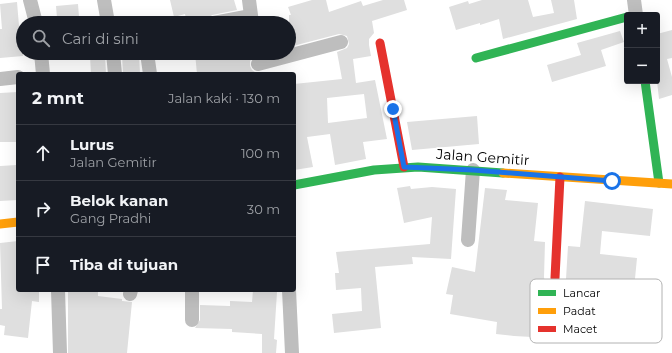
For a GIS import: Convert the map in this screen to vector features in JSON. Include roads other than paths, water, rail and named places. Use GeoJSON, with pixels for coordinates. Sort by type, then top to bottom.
{"type":"FeatureCollection","features":[{"type":"Feature","properties":{"kind":"street"},"geometry":{"type":"LineString","coordinates":[[30,0],[34,16]]}},
{"type":"Feature","properties":{"kind":"street"},"geometry":{"type":"LineString","coordinates":[[104,0],[107,16]]}},
{"type":"Feature","properties":{"kind":"street"},"geometry":{"type":"LineString","coordinates":[[249,0],[251,16]]}},
{"type":"Feature","properties":{"kind":"street"},"geometry":{"type":"LineString","coordinates":[[634,0],[636,12]]}},
{"type":"Feature","properties":{"kind":"street"},"geometry":{"type":"LineString","coordinates":[[476,58],[624,18]]}},
{"type":"Feature","properties":{"kind":"street"},"geometry":{"type":"LineString","coordinates":[[296,54],[341,42]]}},
{"type":"Feature","properties":{"kind":"street"},"geometry":{"type":"LineString","coordinates":[[380,44],[404,167]]}},
{"type":"Feature","properties":{"kind":"street"},"geometry":{"type":"LineString","coordinates":[[42,60],[44,72]]}},
{"type":"Feature","properties":{"kind":"street"},"geometry":{"type":"LineString","coordinates":[[114,60],[115,72]]}},
{"type":"Feature","properties":{"kind":"street"},"geometry":{"type":"LineString","coordinates":[[148,60],[150,72]]}},
{"type":"Feature","properties":{"kind":"street"},"geometry":{"type":"LineString","coordinates":[[258,64],[273,60]]}},
{"type":"Feature","properties":{"kind":"street"},"geometry":{"type":"LineString","coordinates":[[0,79],[16,77]]}},
{"type":"Feature","properties":{"kind":"street"},"geometry":{"type":"LineString","coordinates":[[645,84],[659,183]]}},
{"type":"Feature","properties":{"kind":"street","name":"Jalan Gemitir"},"geometry":{"type":"LineString","coordinates":[[296,185],[366,171],[404,167],[473,170],[672,184]]}},
{"type":"Feature","properties":{"kind":"street"},"geometry":{"type":"LineString","coordinates":[[468,240],[473,170]]}},
{"type":"Feature","properties":{"kind":"street"},"geometry":{"type":"LineString","coordinates":[[555,278],[560,177]]}},
{"type":"Feature","properties":{"kind":"street"},"geometry":{"type":"LineString","coordinates":[[0,224],[16,222]]}},
{"type":"Feature","properties":{"kind":"street"},"geometry":{"type":"LineString","coordinates":[[58,292],[60,353]]}},
{"type":"Feature","properties":{"kind":"street"},"geometry":{"type":"LineString","coordinates":[[192,292],[192,320]]}},
{"type":"Feature","properties":{"kind":"street"},"geometry":{"type":"LineString","coordinates":[[289,292],[292,353]]}}]}
